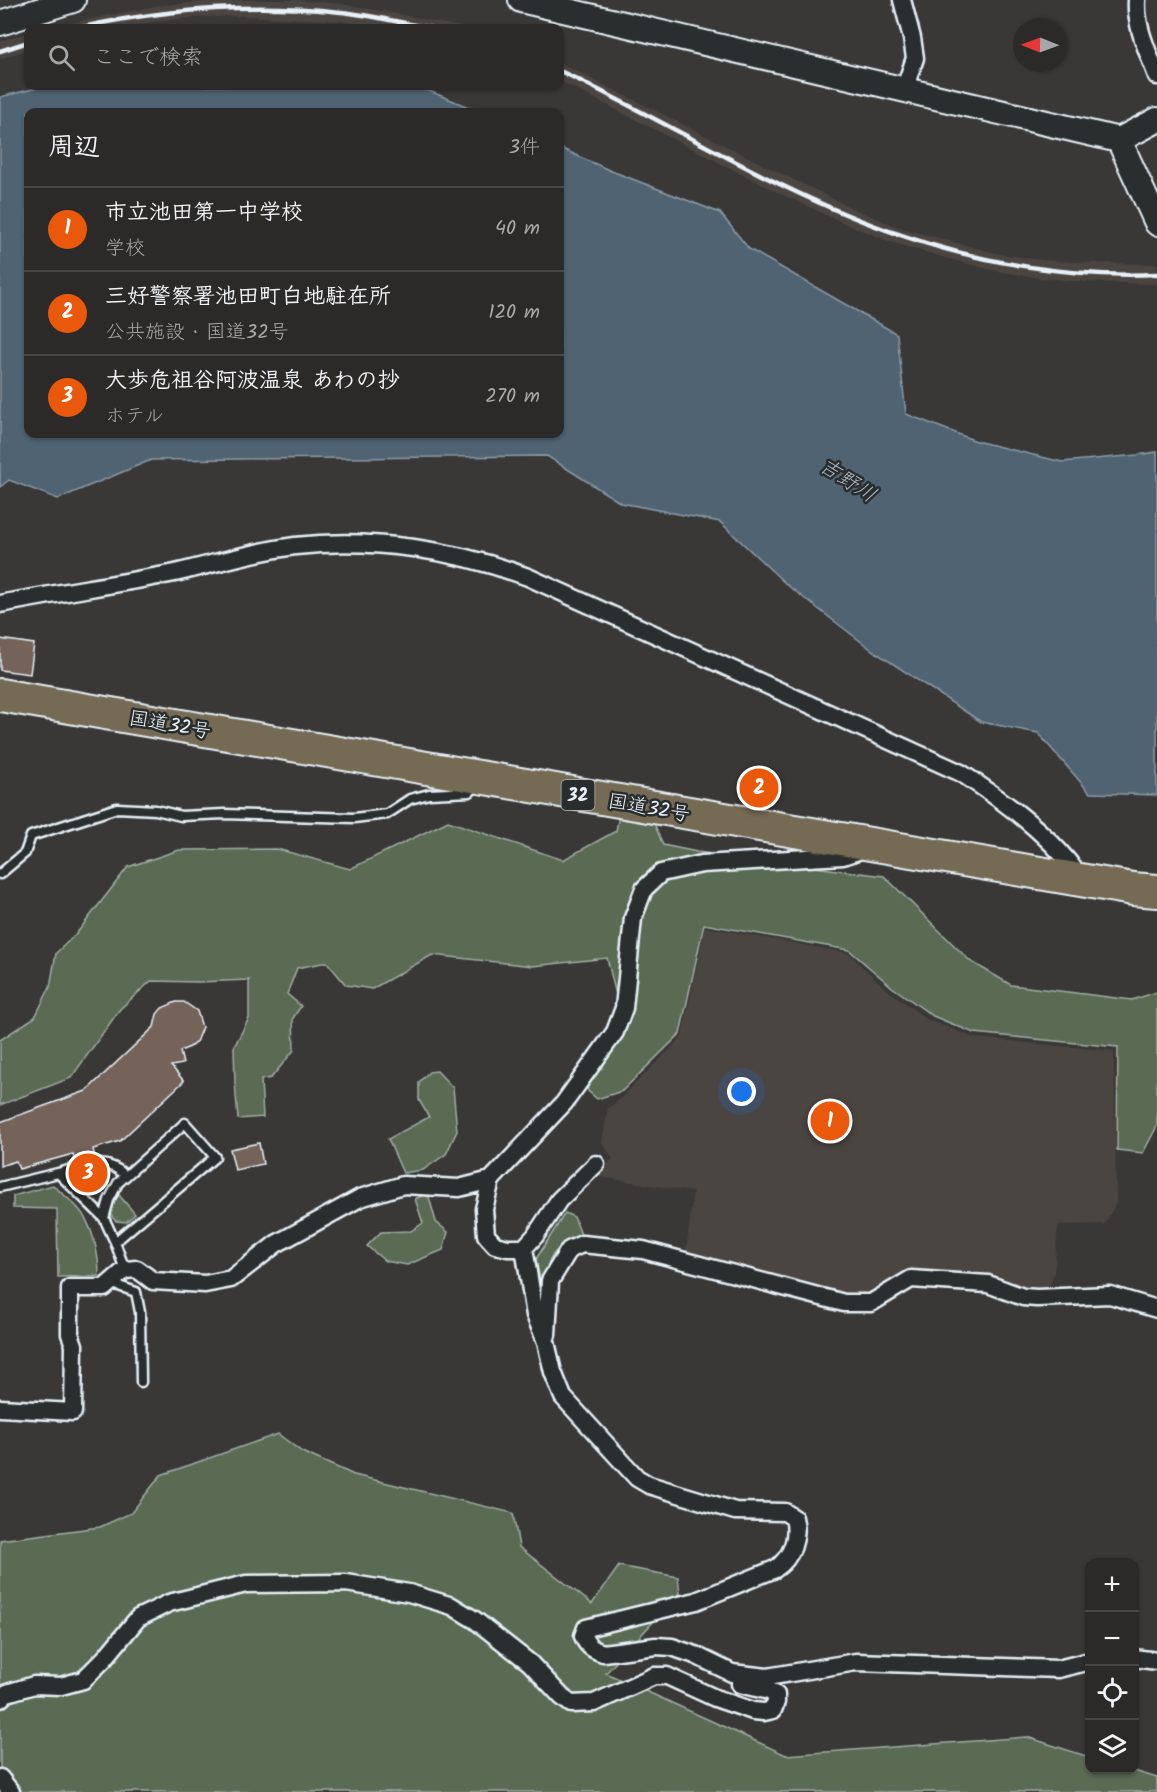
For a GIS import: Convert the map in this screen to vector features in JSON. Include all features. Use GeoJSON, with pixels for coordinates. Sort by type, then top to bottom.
{"type":"FeatureCollection","features":[{"type":"Feature","properties":{"kind":"highway","name":"国道32号"},"geometry":{"type":"LineString","coordinates":[[0,695],[1081,880],[1157,891]]}},
{"type":"Feature","properties":{"kind":"street"},"geometry":{"type":"LineString","coordinates":[[0,23],[73,0]]}},
{"type":"Feature","properties":{"kind":"street"},"geometry":{"type":"LineString","coordinates":[[521,0],[1119,140],[1157,120]]}},
{"type":"Feature","properties":{"kind":"street"},"geometry":{"type":"LineString","coordinates":[[902,0],[915,58],[903,90]]}},
{"type":"Feature","properties":{"kind":"street"},"geometry":{"type":"LineString","coordinates":[[1137,0],[1136,9],[1142,37],[1157,76]]}},
{"type":"Feature","properties":{"kind":"street"},"geometry":{"type":"LineString","coordinates":[[1119,140],[1157,224]]}},
{"type":"Feature","properties":{"kind":"street"},"geometry":{"type":"LineString","coordinates":[[0,604],[176,573],[295,546],[387,545],[476,560],[528,577],[961,773],[1011,807],[1069,861],[1081,880]]}},
{"type":"Feature","properties":{"kind":"street"},"geometry":{"type":"LineString","coordinates":[[596,1164],[559,1200],[535,1236],[524,1248],[495,1245],[486,1235],[484,1209],[491,1180],[564,1103],[615,1032],[624,1008],[633,918],[644,889],[661,873],[702,864],[843,856],[875,845]]}},
{"type":"Feature","properties":{"kind":"street"},"geometry":{"type":"LineString","coordinates":[[0,1408],[73,1412],[74,1345],[70,1334],[70,1288],[104,1288],[125,1270],[137,1269],[153,1281],[205,1284],[231,1279],[276,1244],[360,1198],[403,1185],[459,1188],[491,1180]]}},
{"type":"Feature","properties":{"kind":"street"},"geometry":{"type":"LineString","coordinates":[[546,1342],[549,1281],[568,1250],[582,1244],[643,1250],[844,1303],[871,1303],[911,1279],[988,1284],[1023,1297],[1110,1295],[1157,1309]]}},
{"type":"Feature","properties":{"kind":"street"},"geometry":{"type":"LineString","coordinates":[[524,1248],[535,1315],[563,1397],[637,1479],[649,1485],[735,1511],[785,1512],[794,1518],[797,1528],[789,1556],[775,1569],[696,1600],[586,1628],[583,1636],[586,1643],[595,1651],[603,1653],[672,1647],[732,1673],[767,1677],[856,1662],[1058,1669],[1085,1662]]}},
{"type":"Feature","properties":{"kind":"street"},"geometry":{"type":"LineString","coordinates":[[0,1699],[7,1693],[34,1685],[61,1686],[83,1680],[105,1658],[138,1618],[169,1603],[246,1584],[346,1583],[410,1593],[452,1606],[476,1620],[530,1663],[571,1704],[594,1703],[654,1676],[667,1676],[715,1698],[753,1711],[773,1710],[776,1695],[769,1691],[733,1682],[732,1673]]}},
{"type":"Feature","properties":{"kind":"street"},"geometry":{"type":"LineString","coordinates":[[1139,1659],[1157,1661]]}},
{"type":"Feature","properties":{"kind":"street"},"geometry":{"type":"LineString","coordinates":[[0,1778],[11,1792]]}},
{"type":"Feature","properties":{"kind":"lane"},"geometry":{"type":"LineString","coordinates":[[0,874],[26,853],[31,836],[117,808],[156,810],[181,816],[224,814],[354,818],[387,814],[410,798],[429,794],[470,792],[478,777]]}},
{"type":"Feature","properties":{"kind":"lane"},"geometry":{"type":"LineString","coordinates":[[104,1218],[108,1200],[118,1183],[185,1123],[215,1157],[115,1242]]}},
{"type":"Feature","properties":{"kind":"lane"},"geometry":{"type":"LineString","coordinates":[[0,1187],[100,1163],[111,1164],[119,1168],[126,1176]]}},
{"type":"Feature","properties":{"kind":"lane"},"geometry":{"type":"LineString","coordinates":[[58,1173],[104,1218],[125,1270]]}},
{"type":"Feature","properties":{"kind":"lane"},"geometry":{"type":"LineString","coordinates":[[110,1283],[136,1292],[140,1312],[141,1382]]}},
{"type":"Feature","properties":{"kind":"shaded area"},"geometry":{"type":"Polygon","coordinates":[[[221,0],[298,0],[341,4],[445,24],[360,24],[242,16],[199,17],[140,24],[66,24],[156,6],[221,0]]]}},
{"type":"Feature","properties":{"kind":"shaded area"},"geometry":{"type":"Polygon","coordinates":[[[24,34],[24,50],[0,59],[0,41],[24,34]]]}},
{"type":"Feature","properties":{"kind":"shaded area"},"geometry":{"type":"Polygon","coordinates":[[[564,65],[854,209],[900,228],[999,254],[1041,260],[1157,264],[1157,284],[1088,282],[996,271],[894,243],[777,192],[564,83],[564,65]]]}},
{"type":"Feature","properties":{"kind":"shaded area"},"geometry":{"type":"Polygon","coordinates":[[[705,927],[848,953],[886,989],[928,1020],[975,1038],[1114,1051],[1116,1202],[1105,1224],[1058,1225],[1054,1273],[1047,1291],[1031,1293],[943,1275],[864,1298],[841,1296],[805,1288],[801,1283],[686,1254],[693,1192],[595,1176],[613,1159],[602,1142],[608,1108],[619,1100],[682,1037],[705,927]]]}},
{"type":"Feature","properties":{"kind":"green space"},"geometry":{"type":"Polygon","coordinates":[[[619,815],[654,823],[663,845],[697,852],[884,876],[970,961],[1011,985],[1132,1000],[1157,992],[1157,1126],[1143,1153],[1117,1150],[1118,1047],[974,1033],[933,1016],[892,987],[849,950],[704,924],[680,1034],[622,1091],[597,1099],[588,1091],[586,1077],[604,1061],[618,1003],[607,958],[533,966],[432,955],[372,989],[346,985],[327,962],[297,968],[287,994],[301,1006],[293,1018],[294,1050],[271,1078],[261,1080],[263,1117],[238,1119],[234,1047],[249,1018],[249,980],[151,981],[120,1009],[71,1078],[0,1105],[0,1040],[35,1017],[50,987],[56,953],[77,933],[128,867],[179,850],[277,849],[350,869],[448,821],[563,860],[616,831],[619,815]]]}},
{"type":"Feature","properties":{"kind":"green space"},"geometry":{"type":"Polygon","coordinates":[[[437,1071],[453,1088],[457,1131],[446,1154],[423,1170],[403,1173],[388,1139],[429,1117],[419,1100],[419,1082],[429,1072],[437,1071]]]}},
{"type":"Feature","properties":{"kind":"green space"},"geometry":{"type":"Polygon","coordinates":[[[53,1185],[78,1208],[88,1223],[98,1258],[99,1276],[58,1277],[57,1209],[13,1208],[13,1196],[53,1185]]]}},
{"type":"Feature","properties":{"kind":"green space"},"geometry":{"type":"Polygon","coordinates":[[[119,1195],[135,1214],[126,1222],[116,1221],[112,1217],[111,1205],[119,1195]]]}},
{"type":"Feature","properties":{"kind":"green space"},"geometry":{"type":"Polygon","coordinates":[[[424,1195],[429,1197],[436,1222],[448,1232],[443,1250],[407,1265],[385,1261],[367,1246],[381,1232],[411,1231],[423,1223],[415,1199],[424,1195]]]}},
{"type":"Feature","properties":{"kind":"green space"},"geometry":{"type":"Polygon","coordinates":[[[565,1213],[574,1217],[582,1237],[558,1249],[550,1259],[541,1284],[536,1259],[565,1213]]]}},
{"type":"Feature","properties":{"kind":"green space"},"geometry":{"type":"Polygon","coordinates":[[[278,1434],[302,1452],[354,1475],[513,1513],[519,1547],[592,1604],[619,1566],[678,1577],[680,1593],[606,1673],[786,1755],[1027,1737],[1085,1756],[1085,1774],[1139,1772],[1157,1778],[1157,1792],[0,1792],[0,1540],[100,1527],[131,1513],[161,1475],[278,1434]]]}},
{"type":"Feature","properties":{"kind":"water","name":"吉野川"},"geometry":{"type":"Polygon","coordinates":[[[29,90],[427,90],[471,108],[24,108],[24,438],[564,438],[564,150],[609,170],[720,213],[749,249],[897,334],[906,414],[976,441],[1062,462],[1157,452],[1157,795],[1090,793],[1038,733],[981,722],[872,650],[787,585],[720,522],[621,503],[547,456],[151,460],[58,499],[9,480],[0,487],[0,97],[29,90]]]}},
{"type":"Feature","properties":{"kind":"building"},"geometry":{"type":"Polygon","coordinates":[[[0,639],[34,644],[30,674],[0,670],[0,639]]]}},
{"type":"Feature","properties":{"kind":"building"},"geometry":{"type":"Polygon","coordinates":[[[176,1002],[184,1002],[197,1011],[202,1027],[196,1042],[180,1051],[183,1064],[171,1066],[184,1081],[120,1141],[93,1149],[95,1158],[75,1162],[73,1154],[19,1169],[16,1161],[0,1166],[0,1122],[86,1091],[154,1027],[157,1014],[162,1008],[176,1002]]]}},
{"type":"Feature","properties":{"kind":"building"},"geometry":{"type":"Polygon","coordinates":[[[259,1143],[263,1164],[235,1170],[230,1149],[259,1143]]]}},
{"type":"Feature","properties":{"kind":"building"},"geometry":{"type":"Polygon","coordinates":[[[99,1171],[101,1179],[81,1184],[78,1174],[99,1171]]]}},
{"type":"Feature","properties":{"kind":"railway"},"geometry":{"type":"LineString","coordinates":[[96,24],[176,12],[242,8],[308,9],[352,13],[411,24]]}},
{"type":"Feature","properties":{"kind":"railway"},"geometry":{"type":"LineString","coordinates":[[0,51],[24,43]]}},
{"type":"Feature","properties":{"kind":"railway"},"geometry":{"type":"LineString","coordinates":[[564,73],[769,179],[854,218],[898,234],[961,253],[1058,271],[1091,274],[1157,274]]}},
{"type":"Feature","properties":{"kind":"place","name":"三好警察署池田町白地駐在所"},"geometry":{"type":"Point","coordinates":[759,788]}},
{"type":"Feature","properties":{"kind":"place","name":"市立池田第一中学校"},"geometry":{"type":"Point","coordinates":[830,1121]}},
{"type":"Feature","properties":{"kind":"place","name":"大歩危祖谷阿波温泉 あわの抄"},"geometry":{"type":"Point","coordinates":[88,1173]}}]}
